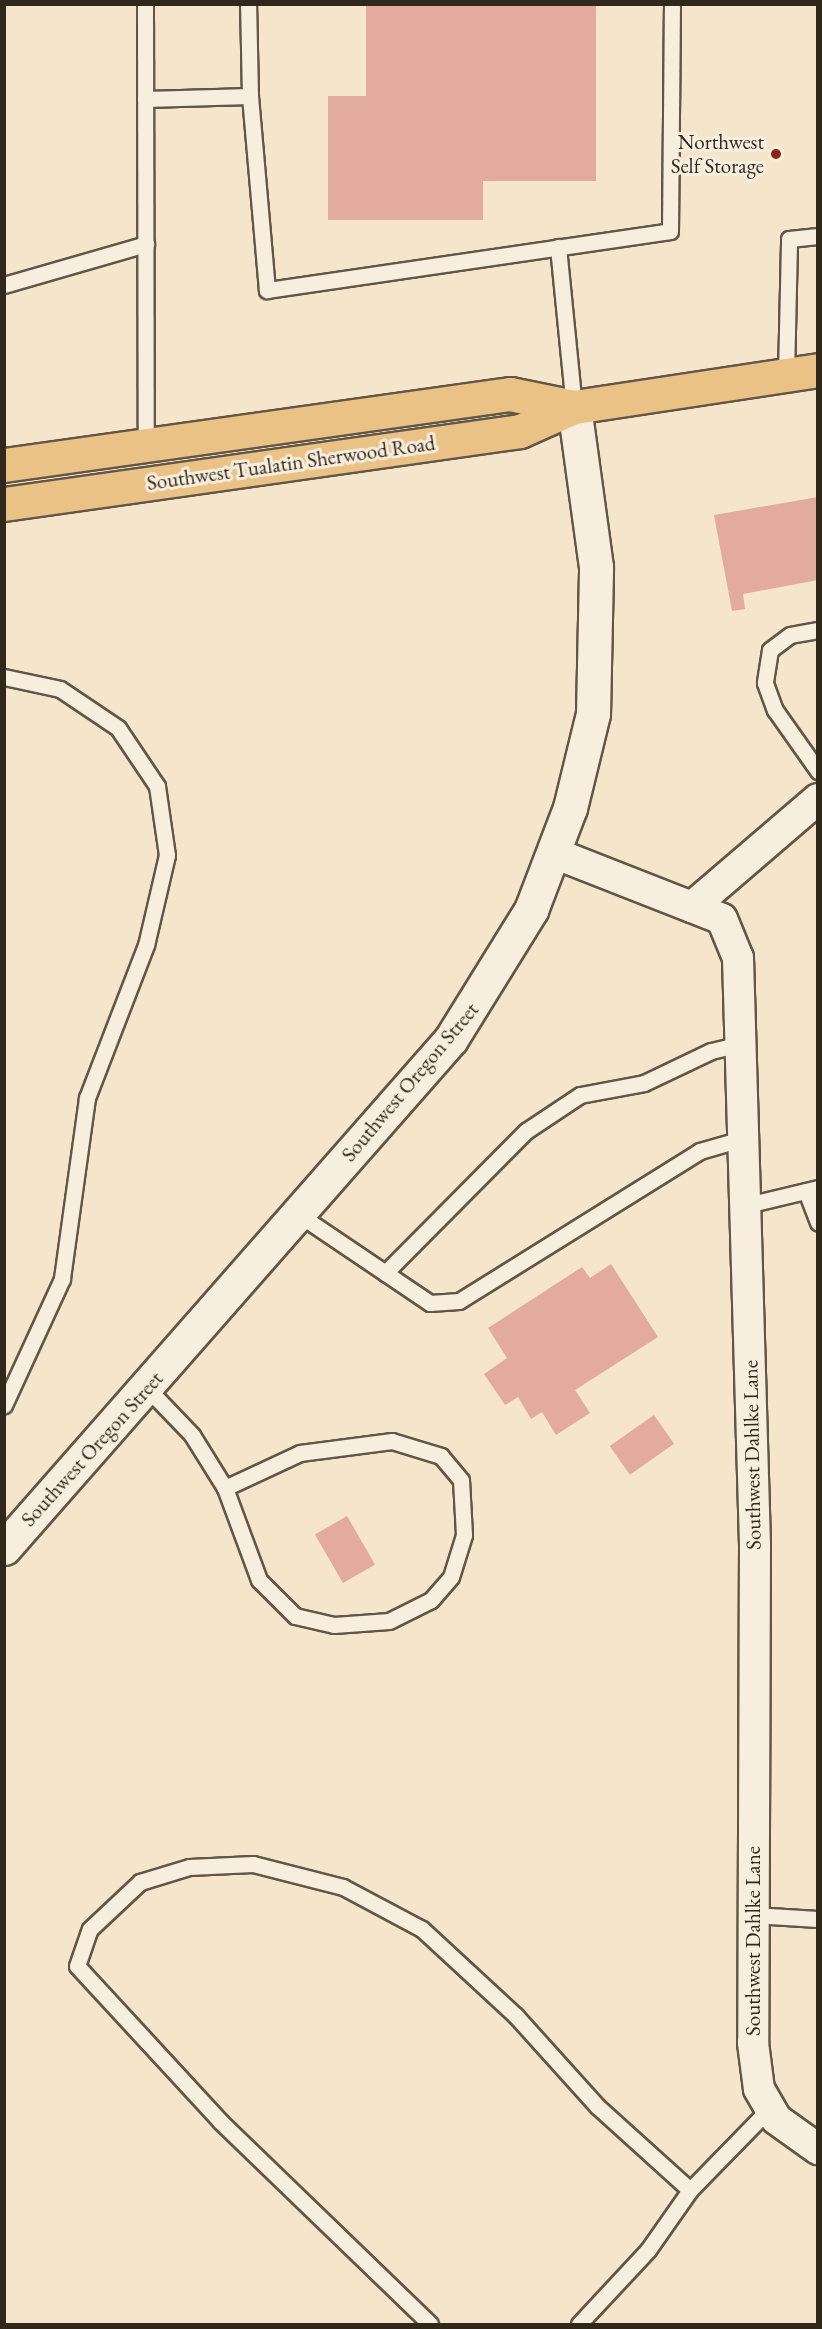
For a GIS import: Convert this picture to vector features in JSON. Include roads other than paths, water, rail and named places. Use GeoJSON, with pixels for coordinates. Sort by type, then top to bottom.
{"type":"FeatureCollection","features":[{"type":"Feature","properties":{"kind":"highway","name":"Southwest Tualatin Sherwood Road"},"geometry":{"type":"LineString","coordinates":[[4,504],[520,431],[574,407],[802,373]]}},
{"type":"Feature","properties":{"kind":"highway","name":"Southwest Tualatin Sherwood Road"},"geometry":{"type":"LineString","coordinates":[[4,465],[510,394],[574,407]]}},
{"type":"Feature","properties":{"kind":"main road","name":"Southwest Oregon Street"},"geometry":{"type":"LineString","coordinates":[[4,1548],[298,1214],[477,1002],[531,910],[554,853],[593,714],[599,626],[591,510],[574,407]]}},
{"type":"Feature","properties":{"kind":"street"},"geometry":{"type":"LineString","coordinates":[[692,908],[818,799]]}},
{"type":"Feature","properties":{"kind":"street","name":"Southwest Dahlke Lane"},"geometry":{"type":"LineString","coordinates":[[554,853],[722,919],[738,958],[747,1205],[754,1545],[753,2043],[759,2089],[776,2119],[818,2149]]}},
{"type":"Feature","properties":{"kind":"lane"},"geometry":{"type":"LineString","coordinates":[[145,4],[146,445]]}},
{"type":"Feature","properties":{"kind":"lane"},"geometry":{"type":"LineString","coordinates":[[248,4],[249,96],[267,290],[670,231],[672,4]]}},
{"type":"Feature","properties":{"kind":"lane"},"geometry":{"type":"LineString","coordinates":[[145,99],[249,96]]}},
{"type":"Feature","properties":{"kind":"lane"},"geometry":{"type":"LineString","coordinates":[[802,373],[789,239],[818,236]]}},
{"type":"Feature","properties":{"kind":"lane"},"geometry":{"type":"LineString","coordinates":[[4,285],[146,244]]}},
{"type":"Feature","properties":{"kind":"lane"},"geometry":{"type":"LineString","coordinates":[[558,247],[574,407]]}},
{"type":"Feature","properties":{"kind":"lane"},"geometry":{"type":"LineString","coordinates":[[818,630],[790,635],[770,650],[765,683],[775,710],[818,771]]}},
{"type":"Feature","properties":{"kind":"lane"},"geometry":{"type":"LineString","coordinates":[[4,677],[60,689],[118,728],[157,786],[167,855],[146,945],[87,1098],[62,1279],[4,1405]]}},
{"type":"Feature","properties":{"kind":"lane"},"geometry":{"type":"LineString","coordinates":[[385,1273],[526,1131],[580,1095],[644,1083],[711,1051],[742,1044]]}},
{"type":"Feature","properties":{"kind":"lane"},"geometry":{"type":"LineString","coordinates":[[298,1214],[430,1304],[459,1301],[700,1150],[745,1138]]}},
{"type":"Feature","properties":{"kind":"lane"},"geometry":{"type":"LineString","coordinates":[[747,1205],[812,1190],[818,1222]]}},
{"type":"Feature","properties":{"kind":"lane"},"geometry":{"type":"LineString","coordinates":[[147,1388],[192,1435],[225,1488],[259,1580],[295,1616],[334,1625],[388,1621],[431,1600],[450,1577],[464,1535],[461,1480],[441,1456],[392,1441],[300,1452],[225,1488]]}},
{"type":"Feature","properties":{"kind":"lane"},"geometry":{"type":"LineString","coordinates":[[430,2325],[221,2122],[77,1966],[90,1929],[140,1882],[189,1867],[254,1864],[343,1887],[422,1929],[516,2016],[597,2106],[690,2190]]}},
{"type":"Feature","properties":{"kind":"lane"},"geometry":{"type":"LineString","coordinates":[[753,1915],[818,1919]]}},
{"type":"Feature","properties":{"kind":"lane"},"geometry":{"type":"LineString","coordinates":[[579,2325],[648,2250],[690,2190],[770,2108]]}},
{"type":"Feature","properties":{"kind":"place","name":"Northwest Self Storage"},"geometry":{"type":"Point","coordinates":[776,154]}}]}
